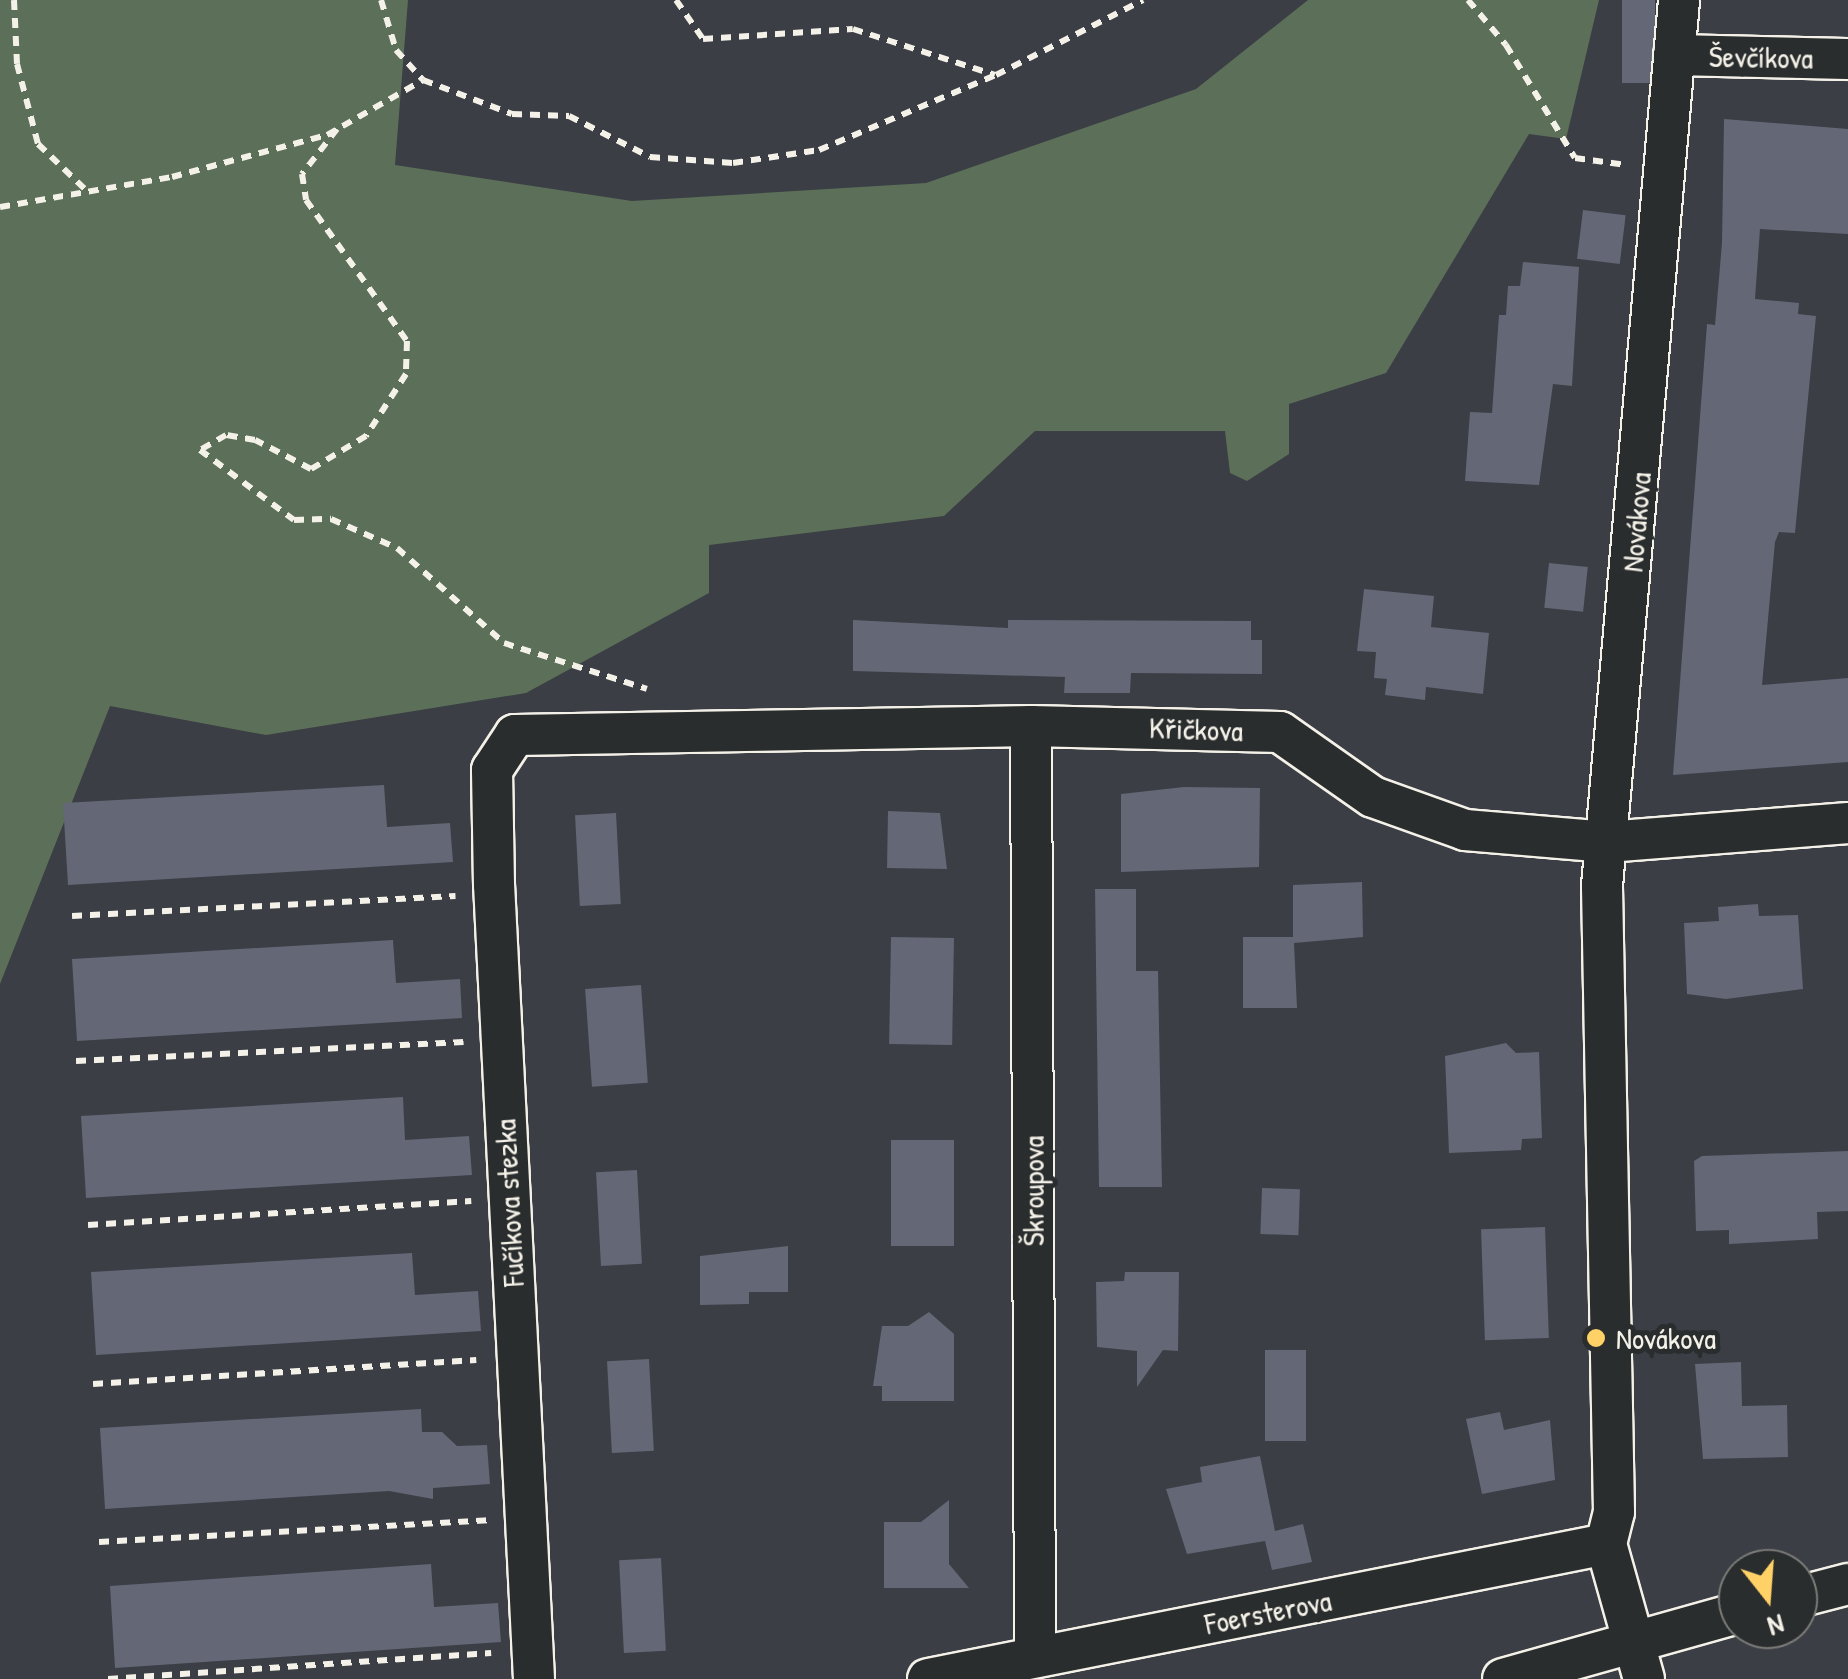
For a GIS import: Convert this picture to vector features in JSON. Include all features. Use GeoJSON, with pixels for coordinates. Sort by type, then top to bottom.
{"type":"FeatureCollection","features":[{"type":"Feature","properties":{"kind":"street","name":"Novákova"},"geometry":{"type":"LineString","coordinates":[[1644,1679],[1606,1544],[1614,1512],[1604,1094],[1607,842],[1679,0]]}},
{"type":"Feature","properties":{"kind":"street","name":"Ševčíkova"},"geometry":{"type":"LineString","coordinates":[[1674,55],[1848,58]]}},
{"type":"Feature","properties":{"kind":"street","name":"Křičkova"},"geometry":{"type":"LineString","coordinates":[[515,735],[1031,726],[1280,732],[1373,797],[1418,817],[1464,830],[1607,842],[1848,824]]}},
{"type":"Feature","properties":{"kind":"street","name":"Škroupova"},"geometry":{"type":"LineString","coordinates":[[1031,726],[1035,1657]]}},
{"type":"Feature","properties":{"kind":"street","name":"Fučíkova stezka"},"geometry":{"type":"LineString","coordinates":[[515,735],[492,770],[494,894],[533,1665]]}},
{"type":"Feature","properties":{"kind":"street","name":"Foersterova"},"geometry":{"type":"LineString","coordinates":[[928,1679],[1606,1544]]}},
{"type":"Feature","properties":{"kind":"street"},"geometry":{"type":"LineString","coordinates":[[1818,1592],[1848,1584]]}},
{"type":"Feature","properties":{"kind":"street"},"geometry":{"type":"LineString","coordinates":[[1504,1679],[1718,1618]]}},
{"type":"Feature","properties":{"kind":"path"},"geometry":{"type":"LineString","coordinates":[[14,0],[17,64],[38,144],[88,192]]}},
{"type":"Feature","properties":{"kind":"path"},"geometry":{"type":"LineString","coordinates":[[381,0],[396,50],[423,80],[512,114],[569,116],[650,156],[734,163],[819,150],[996,75],[1144,0]]}},
{"type":"Feature","properties":{"kind":"path"},"geometry":{"type":"LineString","coordinates":[[676,0],[704,38],[853,30],[996,75]]}},
{"type":"Feature","properties":{"kind":"path"},"geometry":{"type":"LineString","coordinates":[[1468,0],[1506,45],[1575,158],[1666,170]]}},
{"type":"Feature","properties":{"kind":"path"},"geometry":{"type":"LineString","coordinates":[[0,207],[172,177],[337,129],[423,80]]}},
{"type":"Feature","properties":{"kind":"path"},"geometry":{"type":"LineString","coordinates":[[337,129],[302,174],[306,200],[407,341],[406,374],[366,436],[311,469],[255,440],[226,435],[200,450],[294,520],[331,519],[397,548],[504,643],[667,693]]}},
{"type":"Feature","properties":{"kind":"path"},"geometry":{"type":"LineString","coordinates":[[72,916],[494,894]]}},
{"type":"Feature","properties":{"kind":"path"},"geometry":{"type":"LineString","coordinates":[[76,1061],[501,1040]]}},
{"type":"Feature","properties":{"kind":"path"},"geometry":{"type":"LineString","coordinates":[[88,1225],[508,1198]]}},
{"type":"Feature","properties":{"kind":"path"},"geometry":{"type":"LineString","coordinates":[[93,1384],[517,1357]]}},
{"type":"Feature","properties":{"kind":"path"},"geometry":{"type":"LineString","coordinates":[[100,1542],[525,1518]]}},
{"type":"Feature","properties":{"kind":"path"},"geometry":{"type":"LineString","coordinates":[[108,1679],[533,1665]]}},
{"type":"Feature","properties":{"kind":"green space"},"geometry":{"type":"Polygon","coordinates":[[[0,0],[408,0],[395,165],[632,201],[926,183],[1196,89],[1308,0],[1599,0],[1566,139],[1529,134],[1386,373],[1289,404],[1289,454],[1247,481],[1230,473],[1225,431],[1035,431],[944,516],[709,545],[709,593],[526,693],[266,735],[110,706],[0,984],[0,0]]]}},
{"type":"Feature","properties":{"kind":"building"},"geometry":{"type":"Polygon","coordinates":[[[1622,0],[1655,0],[1655,83],[1622,83],[1622,0]]]}},
{"type":"Feature","properties":{"kind":"building"},"geometry":{"type":"Polygon","coordinates":[[[1724,119],[1848,129],[1848,234],[1760,229],[1755,299],[1799,303],[1798,314],[1816,316],[1795,533],[1779,532],[1775,542],[1762,685],[1848,678],[1848,762],[1673,775],[1707,324],[1715,325],[1722,243],[1724,119]]]}},
{"type":"Feature","properties":{"kind":"building"},"geometry":{"type":"Polygon","coordinates":[[[1583,210],[1626,215],[1620,264],[1577,259],[1583,210]]]}},
{"type":"Feature","properties":{"kind":"building"},"geometry":{"type":"Polygon","coordinates":[[[1523,262],[1579,267],[1572,386],[1553,384],[1539,485],[1465,481],[1470,412],[1492,413],[1499,315],[1506,315],[1508,286],[1520,286],[1523,262]]]}},
{"type":"Feature","properties":{"kind":"building"},"geometry":{"type":"Polygon","coordinates":[[[1549,563],[1588,567],[1583,612],[1544,608],[1549,563]]]}},
{"type":"Feature","properties":{"kind":"building"},"geometry":{"type":"Polygon","coordinates":[[[1364,589],[1434,596],[1431,627],[1489,633],[1483,694],[1426,687],[1425,700],[1385,695],[1387,679],[1374,678],[1376,652],[1357,651],[1364,589]]]}},
{"type":"Feature","properties":{"kind":"building"},"geometry":{"type":"Polygon","coordinates":[[[853,620],[1008,628],[1008,620],[1251,621],[1251,640],[1262,640],[1262,674],[1131,673],[1130,693],[1064,693],[1065,677],[853,671],[853,620]]]}},
{"type":"Feature","properties":{"kind":"building"},"geometry":{"type":"Polygon","coordinates":[[[384,785],[387,827],[450,823],[453,862],[68,885],[63,803],[384,785]]]}},
{"type":"Feature","properties":{"kind":"building"},"geometry":{"type":"Polygon","coordinates":[[[1184,787],[1260,788],[1259,867],[1121,872],[1121,794],[1184,787]]]}},
{"type":"Feature","properties":{"kind":"building"},"geometry":{"type":"Polygon","coordinates":[[[888,811],[940,813],[947,869],[887,868],[888,811]]]}},
{"type":"Feature","properties":{"kind":"building"},"geometry":{"type":"Polygon","coordinates":[[[616,813],[621,904],[580,906],[575,815],[616,813]]]}},
{"type":"Feature","properties":{"kind":"building"},"geometry":{"type":"Polygon","coordinates":[[[1362,882],[1363,937],[1294,943],[1297,1008],[1243,1008],[1243,937],[1293,937],[1293,885],[1362,882]]]}},
{"type":"Feature","properties":{"kind":"building"},"geometry":{"type":"Polygon","coordinates":[[[1095,889],[1136,889],[1136,971],[1158,971],[1162,1187],[1099,1187],[1095,889]]]}},
{"type":"Feature","properties":{"kind":"building"},"geometry":{"type":"Polygon","coordinates":[[[1758,904],[1759,916],[1798,915],[1803,989],[1726,999],[1687,994],[1684,923],[1719,921],[1718,907],[1758,904]]]}},
{"type":"Feature","properties":{"kind":"building"},"geometry":{"type":"Polygon","coordinates":[[[891,937],[954,938],[952,1045],[889,1044],[891,937]]]}},
{"type":"Feature","properties":{"kind":"building"},"geometry":{"type":"Polygon","coordinates":[[[393,940],[396,983],[460,979],[462,1018],[77,1041],[72,959],[393,940]]]}},
{"type":"Feature","properties":{"kind":"building"},"geometry":{"type":"Polygon","coordinates":[[[641,985],[648,1083],[592,1087],[585,989],[641,985]]]}},
{"type":"Feature","properties":{"kind":"building"},"geometry":{"type":"Polygon","coordinates":[[[1506,1043],[1516,1053],[1539,1052],[1542,1138],[1522,1139],[1521,1150],[1449,1153],[1445,1056],[1506,1043]]]}},
{"type":"Feature","properties":{"kind":"building"},"geometry":{"type":"Polygon","coordinates":[[[403,1097],[405,1140],[469,1136],[472,1175],[86,1198],[81,1116],[403,1097]]]}},
{"type":"Feature","properties":{"kind":"building"},"geometry":{"type":"Polygon","coordinates":[[[891,1140],[954,1140],[954,1246],[891,1246],[891,1140]]]}},
{"type":"Feature","properties":{"kind":"building"},"geometry":{"type":"Polygon","coordinates":[[[1848,1151],[1848,1211],[1817,1212],[1818,1239],[1729,1244],[1729,1230],[1696,1231],[1694,1161],[1702,1156],[1848,1151]]]}},
{"type":"Feature","properties":{"kind":"building"},"geometry":{"type":"Polygon","coordinates":[[[637,1170],[642,1264],[601,1266],[596,1172],[637,1170]]]}},
{"type":"Feature","properties":{"kind":"building"},"geometry":{"type":"Polygon","coordinates":[[[1262,1188],[1300,1189],[1298,1235],[1260,1234],[1262,1188]]]}},
{"type":"Feature","properties":{"kind":"building"},"geometry":{"type":"Polygon","coordinates":[[[1545,1227],[1549,1338],[1485,1340],[1481,1229],[1545,1227]]]}},
{"type":"Feature","properties":{"kind":"building"},"geometry":{"type":"Polygon","coordinates":[[[788,1246],[788,1292],[749,1292],[749,1304],[700,1305],[700,1256],[788,1246]]]}},
{"type":"Feature","properties":{"kind":"building"},"geometry":{"type":"Polygon","coordinates":[[[412,1253],[415,1295],[478,1291],[481,1331],[96,1355],[91,1272],[412,1253]]]}},
{"type":"Feature","properties":{"kind":"building"},"geometry":{"type":"Polygon","coordinates":[[[1125,1272],[1179,1272],[1178,1351],[1163,1350],[1137,1387],[1137,1351],[1097,1347],[1096,1282],[1124,1281],[1125,1272]]]}},
{"type":"Feature","properties":{"kind":"building"},"geometry":{"type":"Polygon","coordinates":[[[929,1312],[954,1334],[954,1401],[882,1401],[882,1386],[873,1386],[882,1326],[908,1326],[929,1312]]]}},
{"type":"Feature","properties":{"kind":"building"},"geometry":{"type":"Polygon","coordinates":[[[1265,1350],[1306,1350],[1306,1441],[1265,1441],[1265,1350]]]}},
{"type":"Feature","properties":{"kind":"building"},"geometry":{"type":"Polygon","coordinates":[[[649,1359],[654,1451],[612,1453],[607,1361],[649,1359]]]}},
{"type":"Feature","properties":{"kind":"building"},"geometry":{"type":"Polygon","coordinates":[[[1741,1362],[1742,1406],[1787,1405],[1788,1457],[1703,1459],[1695,1364],[1741,1362]]]}},
{"type":"Feature","properties":{"kind":"building"},"geometry":{"type":"Polygon","coordinates":[[[421,1409],[422,1432],[442,1432],[457,1446],[487,1445],[490,1484],[433,1488],[433,1499],[389,1491],[105,1509],[100,1428],[421,1409]]]}},
{"type":"Feature","properties":{"kind":"building"},"geometry":{"type":"Polygon","coordinates":[[[1500,1412],[1504,1430],[1550,1420],[1555,1480],[1482,1494],[1466,1419],[1500,1412]]]}},
{"type":"Feature","properties":{"kind":"building"},"geometry":{"type":"Polygon","coordinates":[[[1260,1456],[1275,1531],[1303,1524],[1312,1562],[1272,1570],[1265,1541],[1187,1554],[1166,1489],[1202,1482],[1200,1467],[1260,1456]]]}},
{"type":"Feature","properties":{"kind":"building"},"geometry":{"type":"Polygon","coordinates":[[[949,1500],[949,1564],[969,1588],[884,1588],[884,1522],[921,1522],[949,1500]]]}},
{"type":"Feature","properties":{"kind":"building"},"geometry":{"type":"Polygon","coordinates":[[[661,1558],[666,1651],[624,1653],[619,1560],[661,1558]]]}},
{"type":"Feature","properties":{"kind":"building"},"geometry":{"type":"Polygon","coordinates":[[[431,1564],[434,1607],[498,1603],[501,1642],[115,1668],[110,1586],[431,1564]]]}},
{"type":"Feature","properties":{"kind":"place","name":"Novákova"},"geometry":{"type":"Point","coordinates":[1596,1338]}}]}
